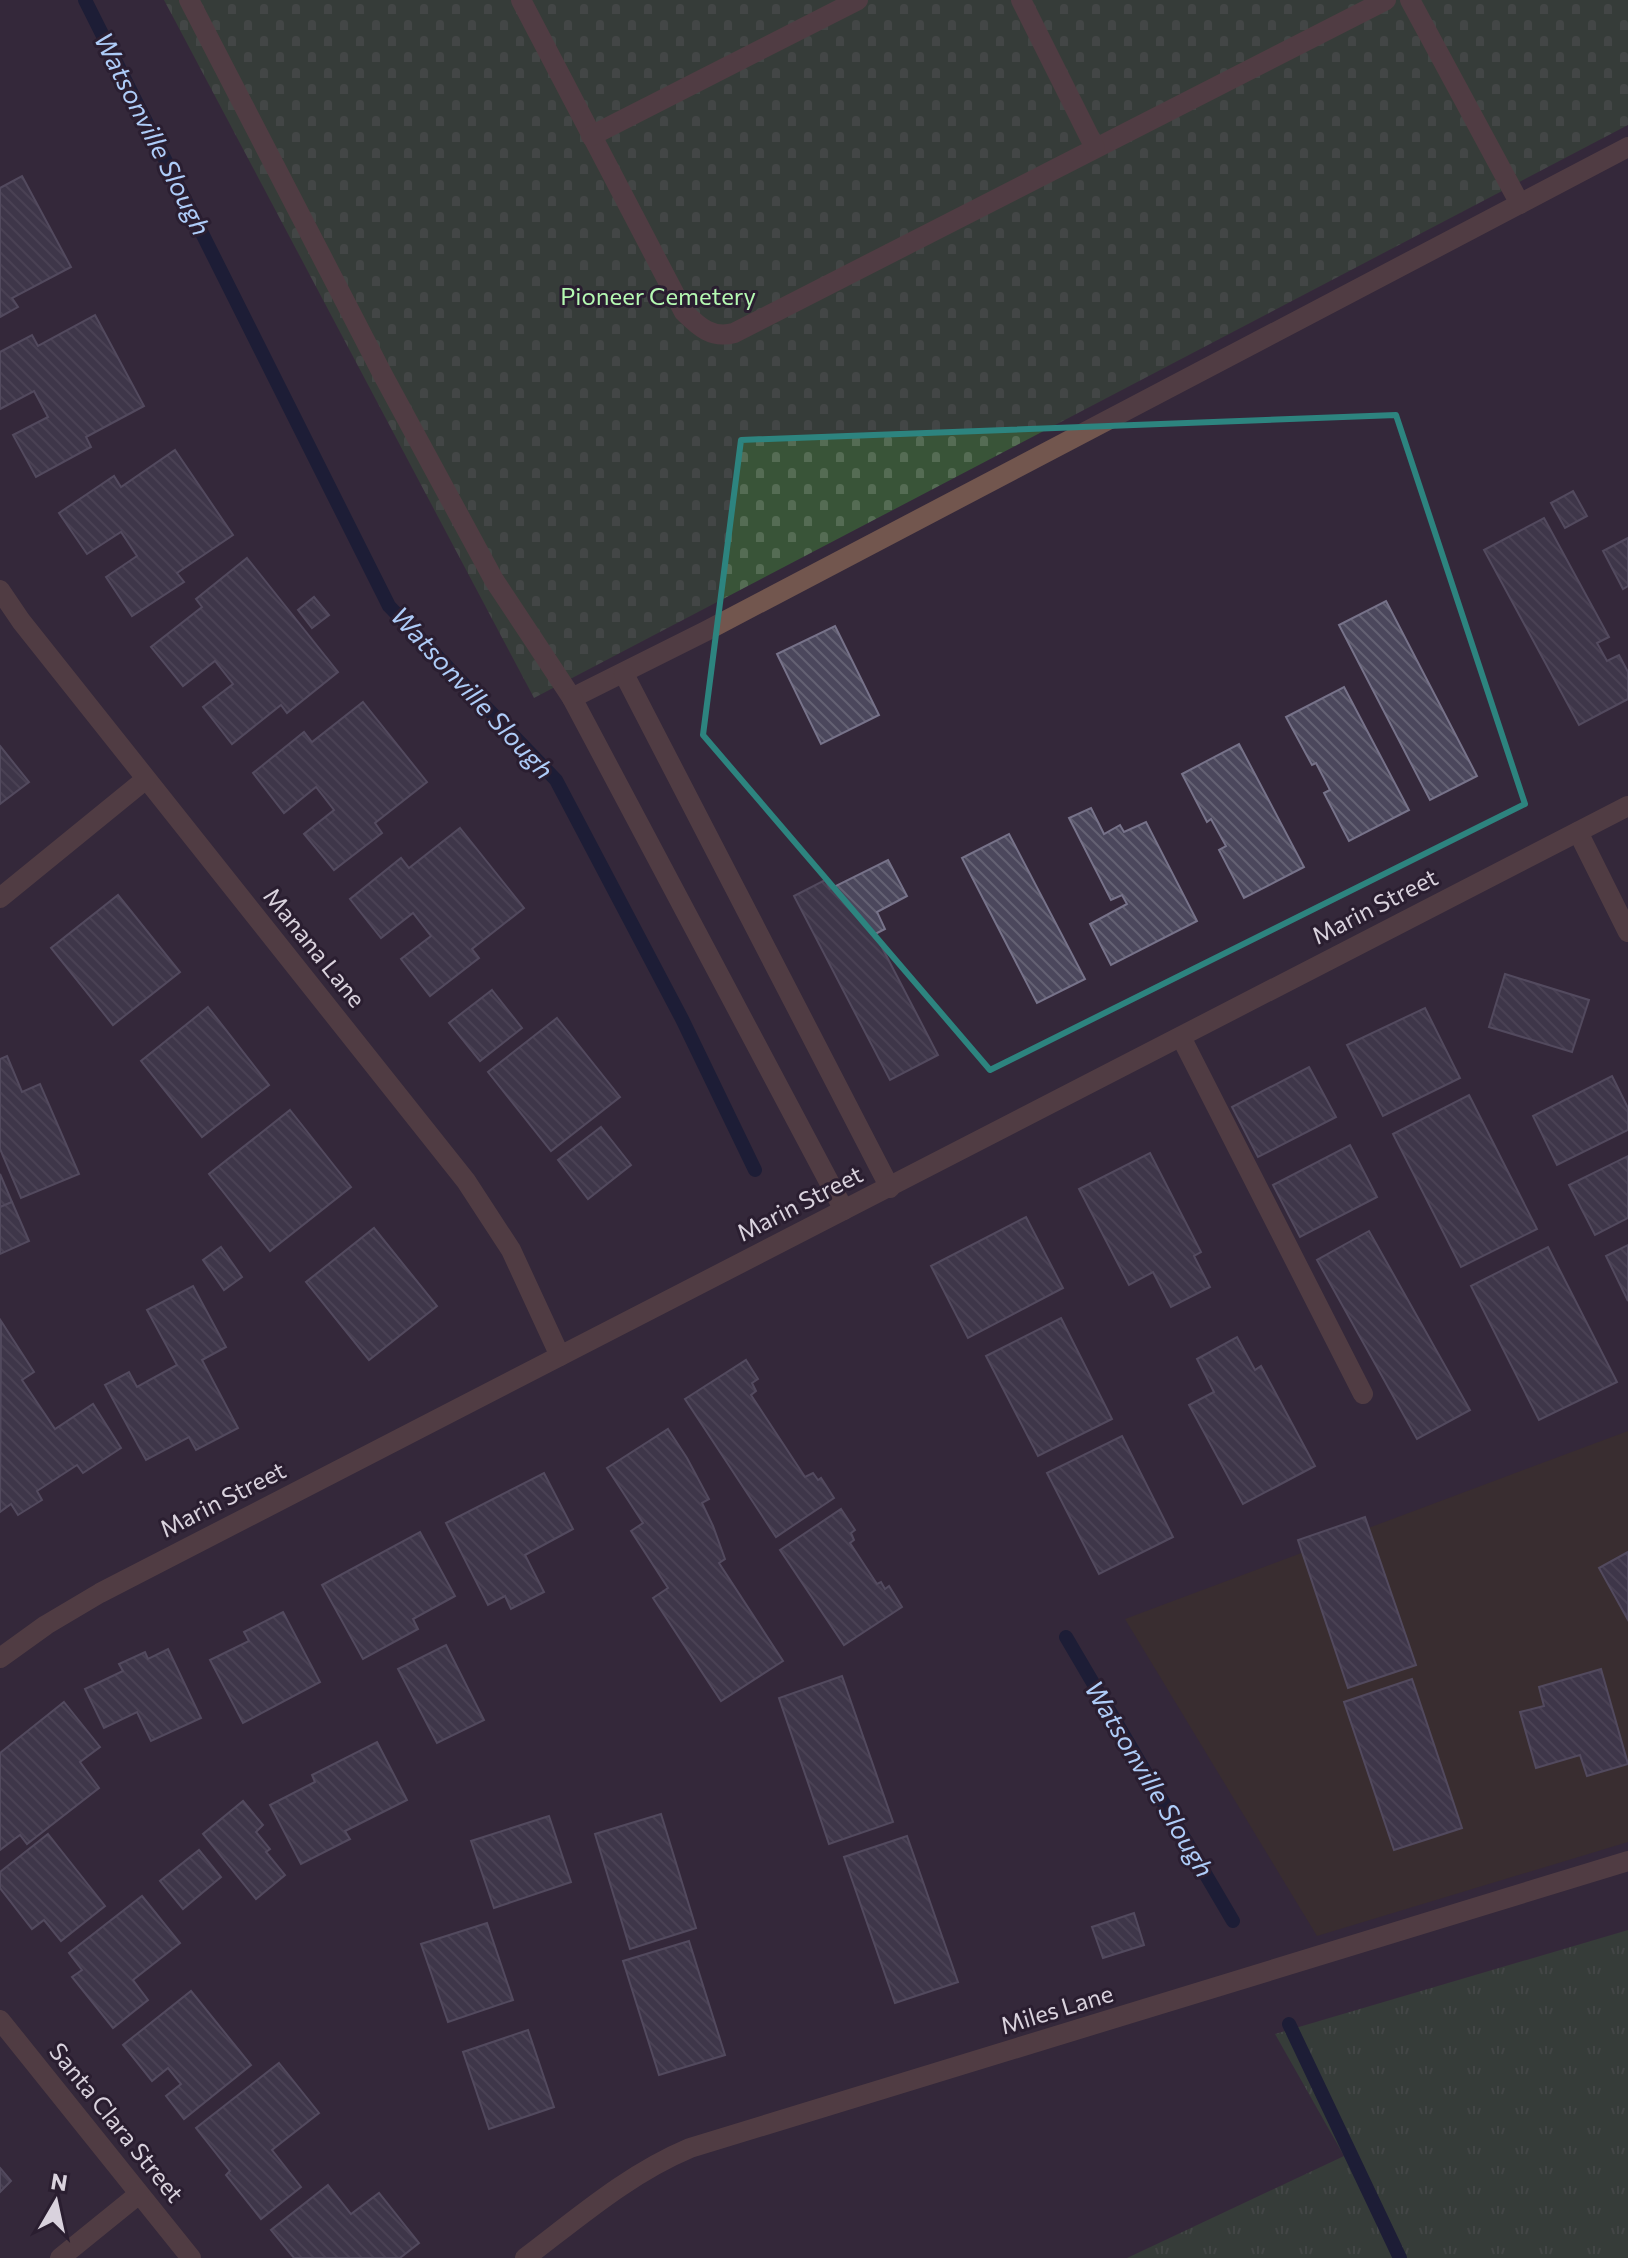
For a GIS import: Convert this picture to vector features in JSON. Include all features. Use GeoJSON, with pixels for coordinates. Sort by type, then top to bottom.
{"type":"FeatureCollection","features":[{"type":"Feature","properties":{"kind":"street"},"geometry":{"type":"LineString","coordinates":[[189,0],[384,377],[494,580],[572,698],[844,1210]]}},
{"type":"Feature","properties":{"kind":"street"},"geometry":{"type":"LineString","coordinates":[[521,0],[684,312],[710,334],[723,336],[1386,0]]}},
{"type":"Feature","properties":{"kind":"street"},"geometry":{"type":"LineString","coordinates":[[591,136],[858,0]]}},
{"type":"Feature","properties":{"kind":"street"},"geometry":{"type":"LineString","coordinates":[[1021,0],[1095,148]]}},
{"type":"Feature","properties":{"kind":"street"},"geometry":{"type":"LineString","coordinates":[[1410,0],[1520,204]]}},
{"type":"Feature","properties":{"kind":"street"},"geometry":{"type":"LineString","coordinates":[[572,698],[624,674],[1628,147]]}},
{"type":"Feature","properties":{"kind":"street","name":"Manana Lane"},"geometry":{"type":"LineString","coordinates":[[0,590],[21,621],[489,1213],[511,1250],[560,1356]]}},
{"type":"Feature","properties":{"kind":"street"},"geometry":{"type":"LineString","coordinates":[[624,674],[890,1188]]}},
{"type":"Feature","properties":{"kind":"street"},"geometry":{"type":"LineString","coordinates":[[0,898],[146,779]]}},
{"type":"Feature","properties":{"kind":"street","name":"Marin Street"},"geometry":{"type":"LineString","coordinates":[[0,1658],[46,1625],[100,1593],[1628,806]]}},
{"type":"Feature","properties":{"kind":"street"},"geometry":{"type":"LineString","coordinates":[[1578,832],[1628,932]]}},
{"type":"Feature","properties":{"kind":"street"},"geometry":{"type":"LineString","coordinates":[[1181,1037],[1363,1394]]}},
{"type":"Feature","properties":{"kind":"street","name":"Miles Lane"},"geometry":{"type":"LineString","coordinates":[[525,2258],[626,2181],[659,2161],[690,2148],[1628,1861]]}},
{"type":"Feature","properties":{"kind":"street","name":"Santa Clara Street"},"geometry":{"type":"LineString","coordinates":[[0,2020],[191,2258]]}},
{"type":"Feature","properties":{"kind":"street"},"geometry":{"type":"LineString","coordinates":[[60,2258],[139,2194]]}},
{"type":"Feature","properties":{"kind":"highlighted area"},"geometry":{"type":"Polygon","coordinates":[[[1396,415],[1525,804],[990,1070],[703,735],[741,440],[1396,415]]]}},
{"type":"Feature","properties":{"kind":"shaded area"},"geometry":{"type":"Polygon","coordinates":[[[1628,1431],[1628,1842],[1317,1936],[1125,1619],[1628,1431]]]}},
{"type":"Feature","properties":{"kind":"green space","name":"Pioneer Cemetery"},"geometry":{"type":"Polygon","coordinates":[[[164,0],[1628,0],[1628,125],[534,698],[164,0]]]}},
{"type":"Feature","properties":{"kind":"green space"},"geometry":{"type":"Polygon","coordinates":[[[1628,1930],[1628,2258],[1127,2258],[1344,2156],[1275,2034],[1628,1930]]]}},
{"type":"Feature","properties":{"kind":"building"},"geometry":{"type":"Polygon","coordinates":[[[22,176],[71,267],[12,298],[18,307],[0,317],[0,188],[22,176]]]}},
{"type":"Feature","properties":{"kind":"building"},"geometry":{"type":"Polygon","coordinates":[[[95,315],[144,406],[86,437],[91,447],[36,477],[13,435],[48,417],[34,391],[0,409],[0,352],[32,335],[38,346],[95,315]]]}},
{"type":"Feature","properties":{"kind":"building"},"geometry":{"type":"Polygon","coordinates":[[[175,450],[233,535],[177,573],[184,582],[132,616],[106,577],[137,556],[121,532],[87,554],[59,513],[114,476],[121,487],[175,450]]]}},
{"type":"Feature","properties":{"kind":"building"},"geometry":{"type":"Polygon","coordinates":[[[1573,491],[1587,516],[1565,528],[1551,503],[1573,491]]]}},
{"type":"Feature","properties":{"kind":"building"},"geometry":{"type":"Polygon","coordinates":[[[1544,518],[1609,637],[1597,643],[1607,661],[1619,655],[1628,672],[1628,699],[1579,725],[1484,550],[1544,518]]]}},
{"type":"Feature","properties":{"kind":"building"},"geometry":{"type":"Polygon","coordinates":[[[1628,538],[1628,586],[1623,589],[1603,551],[1628,538]]]}},
{"type":"Feature","properties":{"kind":"building"},"geometry":{"type":"Polygon","coordinates":[[[247,558],[338,672],[287,713],[281,705],[232,744],[203,707],[233,684],[215,661],[183,686],[151,647],[202,607],[196,599],[247,558]]]}},
{"type":"Feature","properties":{"kind":"building"},"geometry":{"type":"Polygon","coordinates":[[[314,597],[329,615],[312,628],[298,610],[314,597]]]}},
{"type":"Feature","properties":{"kind":"building"},"geometry":{"type":"Polygon","coordinates":[[[1386,601],[1477,776],[1430,800],[1339,625],[1386,601]]]}},
{"type":"Feature","properties":{"kind":"building"},"geometry":{"type":"Polygon","coordinates":[[[835,626],[879,715],[821,744],[777,654],[835,626]]]}},
{"type":"Feature","properties":{"kind":"building"},"geometry":{"type":"Polygon","coordinates":[[[1344,687],[1409,810],[1349,841],[1324,793],[1330,790],[1316,763],[1312,765],[1286,717],[1344,687]]]}},
{"type":"Feature","properties":{"kind":"building"},"geometry":{"type":"Polygon","coordinates":[[[363,702],[427,782],[375,823],[382,833],[334,870],[304,834],[334,810],[316,787],[284,813],[253,773],[304,732],[312,742],[363,702]]]}},
{"type":"Feature","properties":{"kind":"building"},"geometry":{"type":"Polygon","coordinates":[[[1239,744],[1304,867],[1244,898],[1219,850],[1226,846],[1211,819],[1207,822],[1182,774],[1239,744]]]}},
{"type":"Feature","properties":{"kind":"building"},"geometry":{"type":"Polygon","coordinates":[[[0,746],[29,782],[0,804],[0,746]]]}},
{"type":"Feature","properties":{"kind":"building"},"geometry":{"type":"Polygon","coordinates":[[[1091,808],[1104,834],[1120,825],[1124,832],[1146,822],[1197,921],[1111,965],[1090,924],[1127,904],[1122,895],[1111,900],[1069,818],[1091,808]]]}},
{"type":"Feature","properties":{"kind":"building"},"geometry":{"type":"Polygon","coordinates":[[[460,828],[524,908],[472,949],[479,958],[430,996],[401,959],[431,936],[413,913],[381,938],[350,899],[401,858],[409,868],[460,828]]]}},
{"type":"Feature","properties":{"kind":"building"},"geometry":{"type":"Polygon","coordinates":[[[1009,834],[1085,979],[1037,1003],[962,858],[1009,834]]]}},
{"type":"Feature","properties":{"kind":"building"},"geometry":{"type":"Polygon","coordinates":[[[888,860],[907,896],[877,912],[885,929],[875,934],[938,1055],[890,1080],[794,896],[825,880],[830,889],[888,860]]]}},
{"type":"Feature","properties":{"kind":"building"},"geometry":{"type":"Polygon","coordinates":[[[118,895],[180,972],[113,1025],[51,948],[118,895]]]}},
{"type":"Feature","properties":{"kind":"building"},"geometry":{"type":"Polygon","coordinates":[[[1505,974],[1589,1000],[1572,1052],[1489,1027],[1505,974]]]}},
{"type":"Feature","properties":{"kind":"building"},"geometry":{"type":"Polygon","coordinates":[[[492,990],[522,1028],[480,1061],[449,1023],[492,990]]]}},
{"type":"Feature","properties":{"kind":"building"},"geometry":{"type":"Polygon","coordinates":[[[208,1007],[269,1085],[202,1137],[141,1061],[208,1007]]]}},
{"type":"Feature","properties":{"kind":"building"},"geometry":{"type":"Polygon","coordinates":[[[1425,1008],[1460,1078],[1383,1116],[1347,1045],[1425,1008]]]}},
{"type":"Feature","properties":{"kind":"building"},"geometry":{"type":"Polygon","coordinates":[[[557,1018],[620,1097],[551,1151],[488,1072],[557,1018]]]}},
{"type":"Feature","properties":{"kind":"building"},"geometry":{"type":"Polygon","coordinates":[[[7,1056],[22,1092],[40,1084],[79,1174],[21,1198],[0,1149],[0,1059],[7,1056]]]}},
{"type":"Feature","properties":{"kind":"building"},"geometry":{"type":"Polygon","coordinates":[[[1309,1067],[1336,1117],[1258,1157],[1232,1107],[1309,1067]]]}},
{"type":"Feature","properties":{"kind":"building"},"geometry":{"type":"Polygon","coordinates":[[[1612,1076],[1628,1108],[1628,1130],[1557,1165],[1533,1116],[1612,1076]]]}},
{"type":"Feature","properties":{"kind":"building"},"geometry":{"type":"Polygon","coordinates":[[[1469,1095],[1537,1229],[1461,1267],[1393,1134],[1469,1095]]]}},
{"type":"Feature","properties":{"kind":"building"},"geometry":{"type":"Polygon","coordinates":[[[290,1110],[351,1187],[270,1251],[209,1174],[290,1110]]]}},
{"type":"Feature","properties":{"kind":"building"},"geometry":{"type":"Polygon","coordinates":[[[601,1127],[631,1165],[588,1199],[558,1160],[601,1127]]]}},
{"type":"Feature","properties":{"kind":"building"},"geometry":{"type":"Polygon","coordinates":[[[1350,1145],[1377,1197],[1300,1237],[1273,1185],[1350,1145]]]}},
{"type":"Feature","properties":{"kind":"building"},"geometry":{"type":"Polygon","coordinates":[[[1150,1153],[1201,1252],[1194,1256],[1210,1287],[1171,1307],[1153,1272],[1129,1285],[1079,1189],[1150,1153]]]}},
{"type":"Feature","properties":{"kind":"building"},"geometry":{"type":"Polygon","coordinates":[[[1628,1156],[1628,1218],[1595,1235],[1569,1185],[1628,1156]]]}},
{"type":"Feature","properties":{"kind":"building"},"geometry":{"type":"Polygon","coordinates":[[[0,1174],[12,1202],[0,1207],[0,1174]]]}},
{"type":"Feature","properties":{"kind":"building"},"geometry":{"type":"Polygon","coordinates":[[[12,1202],[29,1241],[0,1254],[0,1207],[12,1202]]]}},
{"type":"Feature","properties":{"kind":"building"},"geometry":{"type":"Polygon","coordinates":[[[1026,1217],[1063,1288],[968,1338],[931,1266],[1026,1217]]]}},
{"type":"Feature","properties":{"kind":"building"},"geometry":{"type":"Polygon","coordinates":[[[374,1228],[437,1306],[369,1360],[306,1282],[374,1228]]]}},
{"type":"Feature","properties":{"kind":"building"},"geometry":{"type":"Polygon","coordinates":[[[1369,1231],[1470,1410],[1417,1439],[1317,1260],[1369,1231]]]}},
{"type":"Feature","properties":{"kind":"building"},"geometry":{"type":"Polygon","coordinates":[[[1628,1245],[1628,1301],[1606,1256],[1628,1245]]]}},
{"type":"Feature","properties":{"kind":"building"},"geometry":{"type":"Polygon","coordinates":[[[221,1247],[242,1277],[224,1290],[203,1260],[221,1247]]]}},
{"type":"Feature","properties":{"kind":"building"},"geometry":{"type":"Polygon","coordinates":[[[1548,1247],[1617,1382],[1539,1420],[1471,1286],[1548,1247]]]}},
{"type":"Feature","properties":{"kind":"building"},"geometry":{"type":"Polygon","coordinates":[[[193,1286],[226,1347],[202,1360],[238,1428],[196,1450],[189,1437],[146,1460],[105,1385],[129,1372],[137,1387],[177,1365],[147,1310],[193,1286]]]}},
{"type":"Feature","properties":{"kind":"building"},"geometry":{"type":"Polygon","coordinates":[[[1061,1318],[1112,1419],[1038,1456],[986,1356],[1061,1318]]]}},
{"type":"Feature","properties":{"kind":"building"},"geometry":{"type":"Polygon","coordinates":[[[1,1321],[34,1372],[22,1380],[55,1429],[93,1404],[121,1448],[83,1473],[77,1465],[37,1491],[42,1500],[18,1515],[11,1504],[0,1512],[1,1321]]]}},
{"type":"Feature","properties":{"kind":"building"},"geometry":{"type":"Polygon","coordinates":[[[1237,1337],[1255,1370],[1261,1366],[1315,1466],[1243,1504],[1189,1405],[1214,1392],[1197,1359],[1237,1337]]]}},
{"type":"Feature","properties":{"kind":"building"},"geometry":{"type":"Polygon","coordinates":[[[746,1360],[758,1379],[752,1383],[756,1391],[751,1395],[805,1477],[813,1473],[818,1480],[821,1478],[834,1498],[776,1537],[685,1399],[746,1360]]]}},
{"type":"Feature","properties":{"kind":"building"},"geometry":{"type":"Polygon","coordinates":[[[668,1429],[709,1499],[702,1503],[725,1559],[719,1563],[783,1661],[721,1701],[653,1598],[668,1588],[631,1531],[643,1523],[607,1468],[668,1429]]]}},
{"type":"Feature","properties":{"kind":"building"},"geometry":{"type":"Polygon","coordinates":[[[1122,1436],[1173,1537],[1099,1574],[1047,1473],[1122,1436]]]}},
{"type":"Feature","properties":{"kind":"building"},"geometry":{"type":"Polygon","coordinates":[[[544,1473],[573,1529],[525,1555],[544,1592],[511,1609],[505,1596],[488,1605],[446,1523],[544,1473]]]}},
{"type":"Feature","properties":{"kind":"building"},"geometry":{"type":"Polygon","coordinates":[[[841,1509],[855,1530],[851,1533],[854,1540],[850,1543],[877,1584],[881,1582],[885,1589],[889,1586],[902,1607],[844,1645],[780,1550],[841,1509]]]}},
{"type":"Feature","properties":{"kind":"building"},"geometry":{"type":"Polygon","coordinates":[[[1365,1517],[1416,1665],[1348,1688],[1298,1540],[1365,1517]]]}},
{"type":"Feature","properties":{"kind":"building"},"geometry":{"type":"Polygon","coordinates":[[[420,1532],[455,1596],[413,1619],[418,1629],[363,1659],[322,1585],[420,1532]]]}},
{"type":"Feature","properties":{"kind":"building"},"geometry":{"type":"Polygon","coordinates":[[[1628,1552],[1628,1620],[1599,1568],[1628,1552]]]}},
{"type":"Feature","properties":{"kind":"building"},"geometry":{"type":"Polygon","coordinates":[[[283,1612],[320,1682],[243,1723],[210,1660],[249,1641],[244,1632],[283,1612]]]}},
{"type":"Feature","properties":{"kind":"building"},"geometry":{"type":"Polygon","coordinates":[[[446,1645],[484,1720],[437,1743],[398,1669],[446,1645]]]}},
{"type":"Feature","properties":{"kind":"building"},"geometry":{"type":"Polygon","coordinates":[[[168,1649],[201,1718],[151,1741],[137,1712],[104,1728],[85,1689],[123,1671],[119,1664],[145,1652],[148,1659],[168,1649]]]}},
{"type":"Feature","properties":{"kind":"building"},"geometry":{"type":"Polygon","coordinates":[[[1601,1669],[1628,1764],[1587,1776],[1580,1755],[1536,1768],[1520,1712],[1544,1706],[1539,1687],[1601,1669]]]}},
{"type":"Feature","properties":{"kind":"building"},"geometry":{"type":"Polygon","coordinates":[[[842,1676],[893,1822],[829,1844],[779,1698],[842,1676]]]}},
{"type":"Feature","properties":{"kind":"building"},"geometry":{"type":"Polygon","coordinates":[[[1412,1679],[1462,1828],[1394,1850],[1344,1702],[1412,1679]]]}},
{"type":"Feature","properties":{"kind":"building"},"geometry":{"type":"Polygon","coordinates":[[[64,1702],[100,1747],[80,1762],[99,1788],[27,1844],[20,1835],[0,1850],[0,1753],[64,1702]]]}},
{"type":"Feature","properties":{"kind":"building"},"geometry":{"type":"Polygon","coordinates":[[[377,1742],[407,1800],[345,1831],[350,1839],[301,1864],[270,1805],[315,1782],[312,1775],[377,1742]]]}},
{"type":"Feature","properties":{"kind":"building"},"geometry":{"type":"Polygon","coordinates":[[[243,1801],[263,1825],[256,1832],[270,1849],[266,1852],[285,1875],[256,1899],[203,1834],[243,1801]]]}},
{"type":"Feature","properties":{"kind":"building"},"geometry":{"type":"Polygon","coordinates":[[[661,1814],[696,1928],[630,1949],[595,1834],[661,1814]]]}},
{"type":"Feature","properties":{"kind":"building"},"geometry":{"type":"Polygon","coordinates":[[[549,1816],[571,1882],[494,1908],[471,1841],[549,1816]]]}},
{"type":"Feature","properties":{"kind":"building"},"geometry":{"type":"Polygon","coordinates":[[[48,1834],[105,1906],[61,1941],[44,1920],[32,1929],[0,1888],[0,1872],[48,1834]]]}},
{"type":"Feature","properties":{"kind":"building"},"geometry":{"type":"Polygon","coordinates":[[[907,1836],[958,1982],[895,2003],[844,1857],[907,1836]]]}},
{"type":"Feature","properties":{"kind":"building"},"geometry":{"type":"Polygon","coordinates":[[[199,1850],[221,1877],[183,1909],[160,1881],[199,1850]]]}},
{"type":"Feature","properties":{"kind":"building"},"geometry":{"type":"Polygon","coordinates":[[[142,1896],[180,1943],[133,1980],[148,2000],[113,2028],[72,1977],[82,1970],[69,1953],[142,1896]]]}},
{"type":"Feature","properties":{"kind":"building"},"geometry":{"type":"Polygon","coordinates":[[[1134,1913],[1144,1945],[1103,1958],[1092,1927],[1134,1913]]]}},
{"type":"Feature","properties":{"kind":"building"},"geometry":{"type":"Polygon","coordinates":[[[487,1923],[513,2000],[448,2022],[421,1944],[487,1923]]]}},
{"type":"Feature","properties":{"kind":"building"},"geometry":{"type":"Polygon","coordinates":[[[689,1941],[725,2055],[659,2075],[623,1961],[689,1941]]]}},
{"type":"Feature","properties":{"kind":"building"},"geometry":{"type":"Polygon","coordinates":[[[191,1991],[251,2065],[184,2119],[166,2096],[181,2084],[168,2068],[152,2081],[123,2045],[191,1991]]]}},
{"type":"Feature","properties":{"kind":"building"},"geometry":{"type":"Polygon","coordinates":[[[528,2030],[554,2107],[489,2129],[463,2052],[528,2030]]]}},
{"type":"Feature","properties":{"kind":"building"},"geometry":{"type":"Polygon","coordinates":[[[279,2063],[319,2113],[272,2150],[301,2187],[261,2219],[226,2175],[230,2171],[196,2128],[279,2063]]]}},
{"type":"Feature","properties":{"kind":"building"},"geometry":{"type":"Polygon","coordinates":[[[0,2168],[11,2181],[0,2192],[0,2168]]]}},
{"type":"Feature","properties":{"kind":"building"},"geometry":{"type":"Polygon","coordinates":[[[328,2185],[351,2214],[379,2193],[419,2243],[400,2258],[294,2258],[271,2230],[328,2185]]]}},
{"type":"Feature","properties":{"kind":"waterway","name":"Watsonville Slough"},"geometry":{"type":"LineString","coordinates":[[85,0],[389,606],[556,780],[682,1019],[755,1170]]}},
{"type":"Feature","properties":{"kind":"waterway","name":"Watsonville Slough"},"geometry":{"type":"LineString","coordinates":[[1066,1637],[1233,1921]]}},
{"type":"Feature","properties":{"kind":"waterway","name":"Watsonville Slough"},"geometry":{"type":"LineString","coordinates":[[1289,2024],[1400,2258]]}}]}
